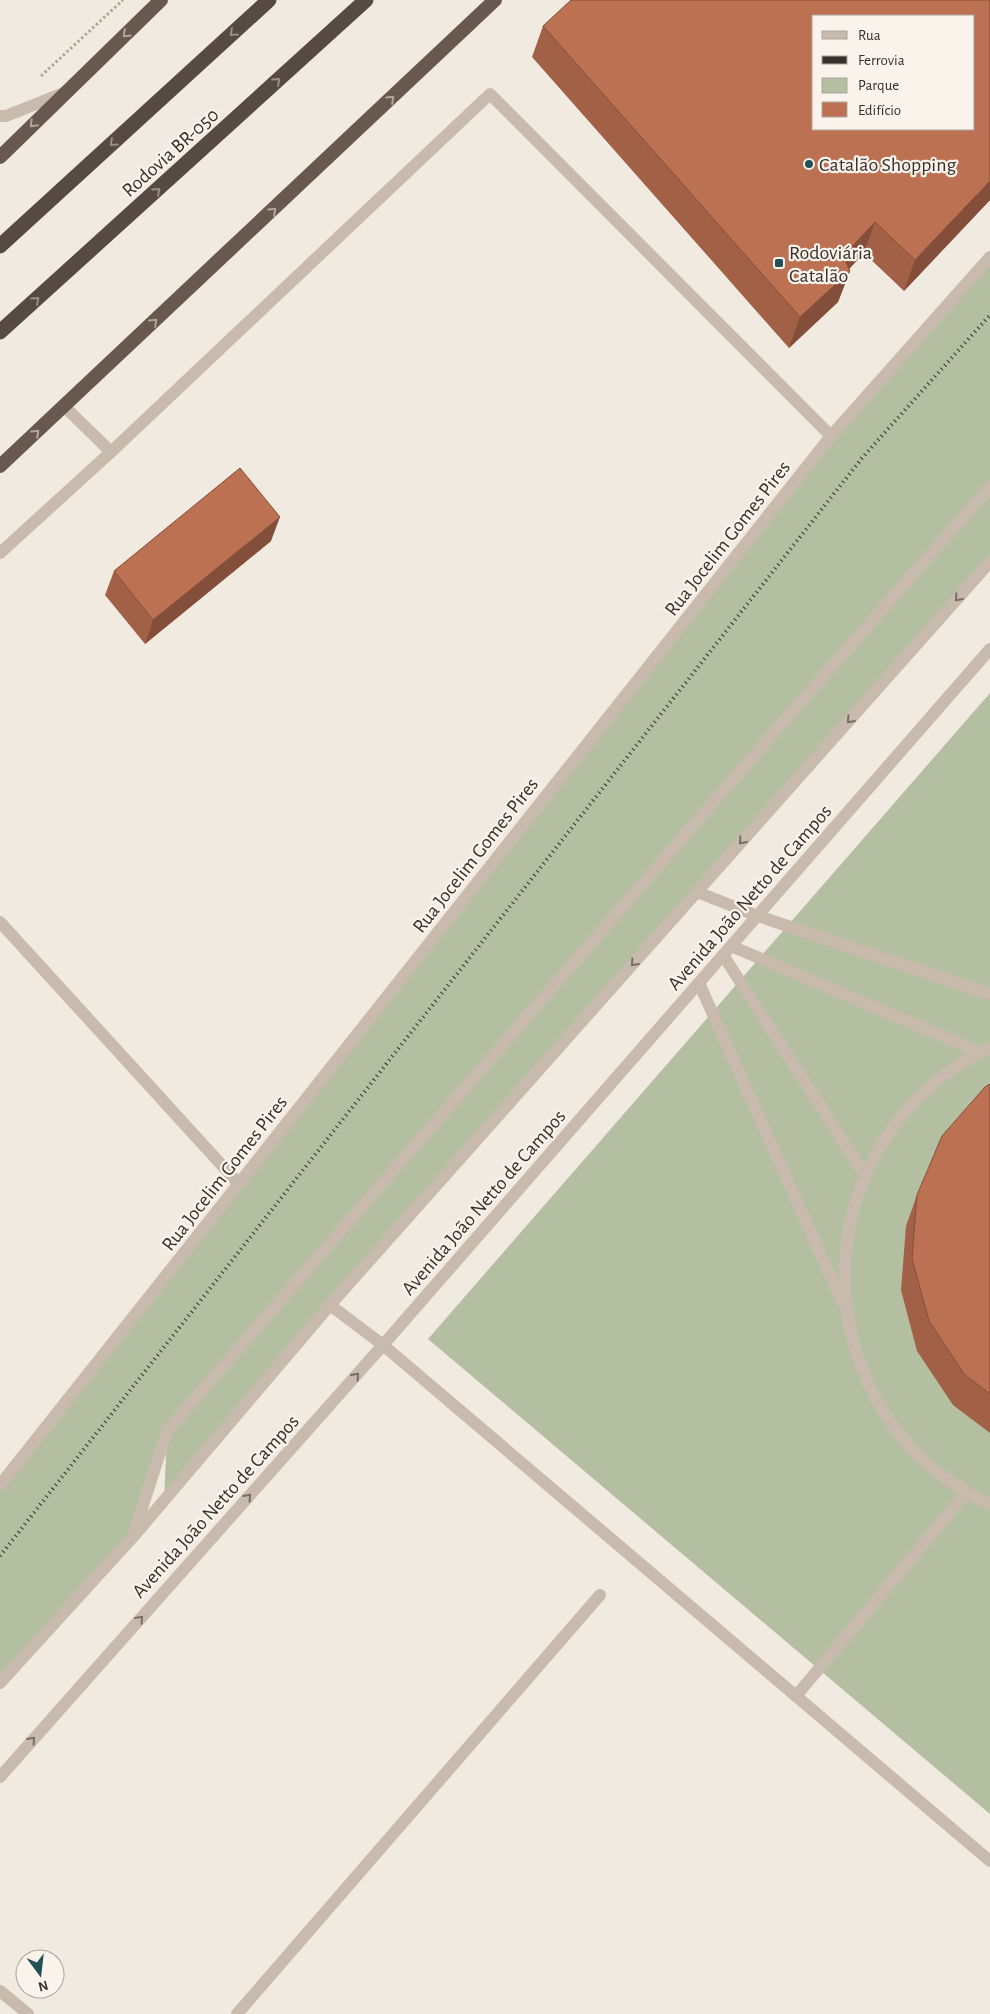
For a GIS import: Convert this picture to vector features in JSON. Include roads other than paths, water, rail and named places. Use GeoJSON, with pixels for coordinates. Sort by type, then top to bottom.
{"type":"FeatureCollection","features":[{"type":"Feature","properties":{"kind":"highway"},"geometry":{"type":"LineString","coordinates":[[0,157],[161,0]]}},
{"type":"Feature","properties":{"kind":"highway"},"geometry":{"type":"LineString","coordinates":[[0,246],[269,0]]}},
{"type":"Feature","properties":{"kind":"highway","name":"Rodovia BR-050"},"geometry":{"type":"LineString","coordinates":[[0,332],[366,0]]}},
{"type":"Feature","properties":{"kind":"highway"},"geometry":{"type":"LineString","coordinates":[[0,466],[65,407],[496,0]]}},
{"type":"Feature","properties":{"kind":"street"},"geometry":{"type":"LineString","coordinates":[[0,116],[6,116],[66,92]]}},
{"type":"Feature","properties":{"kind":"street"},"geometry":{"type":"LineString","coordinates":[[0,553],[111,452],[490,94],[831,436]]}},
{"type":"Feature","properties":{"kind":"street","name":"Rua Jocelim Gomes Pires"},"geometry":{"type":"LineString","coordinates":[[0,1485],[831,436],[990,257]]}},
{"type":"Feature","properties":{"kind":"street"},"geometry":{"type":"LineString","coordinates":[[65,407],[111,452]]}},
{"type":"Feature","properties":{"kind":"street"},"geometry":{"type":"LineString","coordinates":[[133,1537],[167,1432],[778,727],[990,487]]}},
{"type":"Feature","properties":{"kind":"street","name":"Avenida João Netto de Campos"},"geometry":{"type":"LineString","coordinates":[[0,1683],[133,1537],[330,1305],[990,562]]}},
{"type":"Feature","properties":{"kind":"street","name":"Avenida João Netto de Campos"},"geometry":{"type":"LineString","coordinates":[[0,1777],[383,1345],[990,649]]}},
{"type":"Feature","properties":{"kind":"street"},"geometry":{"type":"LineString","coordinates":[[697,892],[758,916],[990,994]]}},
{"type":"Feature","properties":{"kind":"street"},"geometry":{"type":"LineString","coordinates":[[0,922],[239,1184]]}},
{"type":"Feature","properties":{"kind":"street"},"geometry":{"type":"LineString","coordinates":[[727,950],[985,1050]]}},
{"type":"Feature","properties":{"kind":"street"},"geometry":{"type":"LineString","coordinates":[[727,950],[865,1175]]}},
{"type":"Feature","properties":{"kind":"street"},"geometry":{"type":"LineString","coordinates":[[699,983],[846,1311]]}},
{"type":"Feature","properties":{"kind":"street"},"geometry":{"type":"LineString","coordinates":[[985,1050],[956,1067],[933,1084],[912,1104],[894,1126],[865,1175],[853,1208],[846,1242],[844,1276],[846,1311],[851,1338],[871,1391],[886,1415],[902,1438],[943,1476],[990,1504]]}},
{"type":"Feature","properties":{"kind":"street"},"geometry":{"type":"LineString","coordinates":[[330,1305],[383,1345],[990,1861]]}},
{"type":"Feature","properties":{"kind":"street"},"geometry":{"type":"LineString","coordinates":[[796,1696],[967,1492]]}},
{"type":"Feature","properties":{"kind":"street"},"geometry":{"type":"LineString","coordinates":[[238,2014],[600,1595]]}},
{"type":"Feature","properties":{"kind":"street"},"geometry":{"type":"LineString","coordinates":[[0,1991],[28,2014]]}},
{"type":"Feature","properties":{"kind":"railway"},"geometry":{"type":"LineString","coordinates":[[0,1556],[862,458],[990,315]]}},
{"type":"Feature","properties":{"kind":"place","name":"Catalão Shopping"},"geometry":{"type":"Point","coordinates":[809,164]}},
{"type":"Feature","properties":{"kind":"place","name":"Rodoviária Catalão"},"geometry":{"type":"Point","coordinates":[779,263]}}]}
